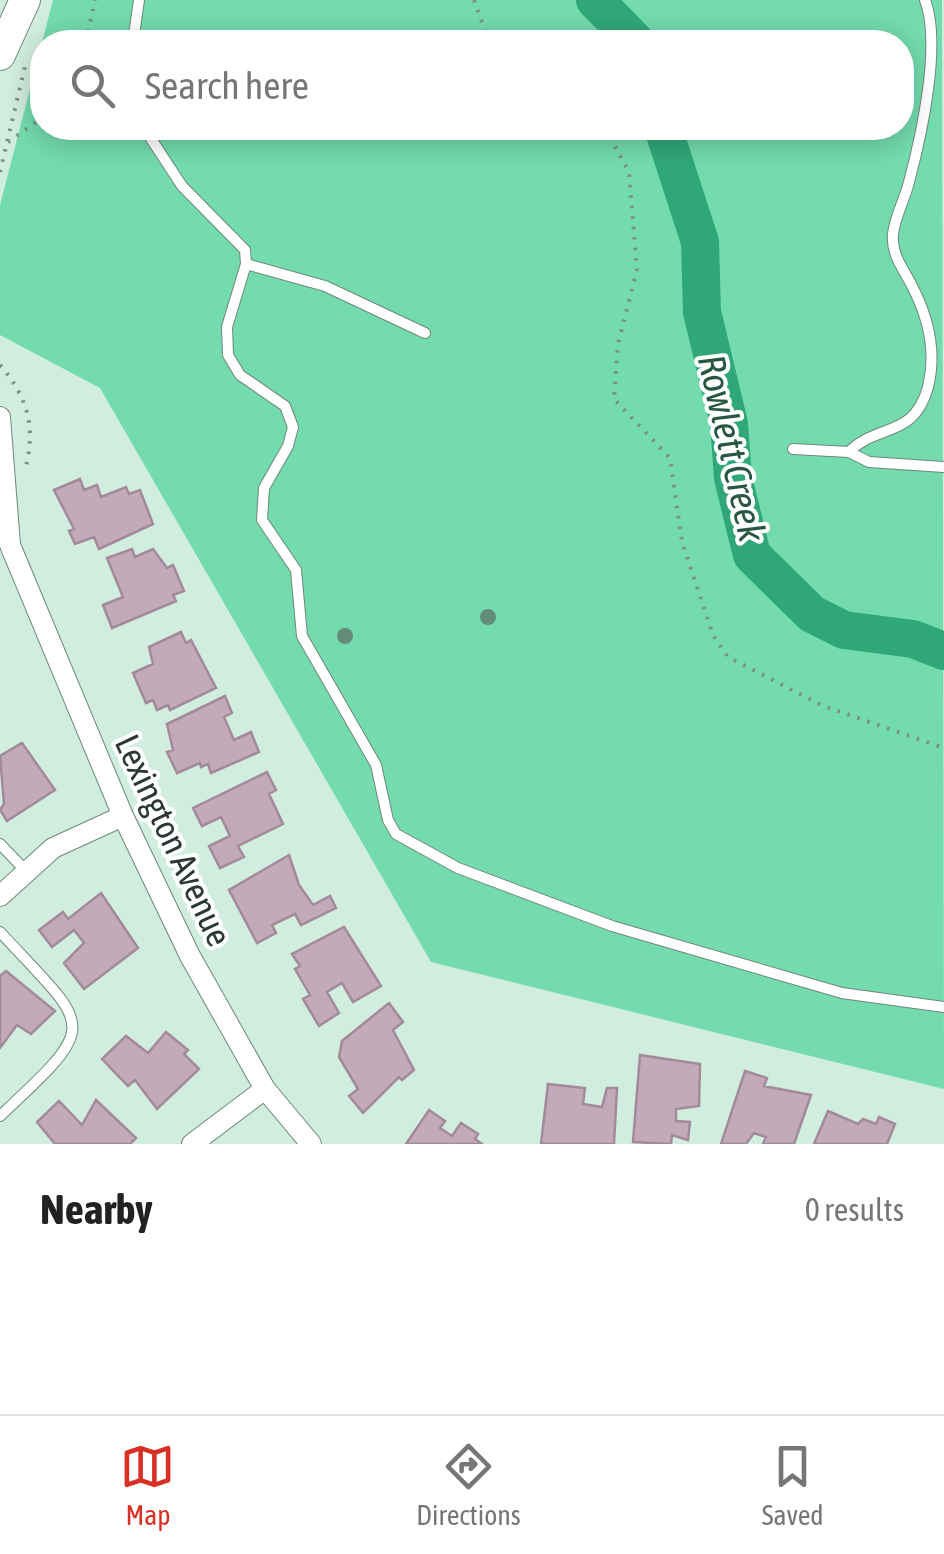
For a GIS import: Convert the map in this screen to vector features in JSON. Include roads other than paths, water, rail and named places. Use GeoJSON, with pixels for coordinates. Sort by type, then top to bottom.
{"type":"FeatureCollection","features":[{"type":"Feature","properties":{"kind":"main road"},"geometry":{"type":"LineString","coordinates":[[14,56],[24,0]]}},
{"type":"Feature","properties":{"kind":"street","name":"Lexington Avenue"},"geometry":{"type":"LineString","coordinates":[[0,418],[3,542],[190,956],[265,1089],[311,1144]]}},
{"type":"Feature","properties":{"kind":"street"},"geometry":{"type":"LineString","coordinates":[[0,896],[53,848],[124,816]]}},
{"type":"Feature","properties":{"kind":"street"},"geometry":{"type":"LineString","coordinates":[[192,1144],[265,1089]]}},
{"type":"Feature","properties":{"kind":"lane"},"geometry":{"type":"LineString","coordinates":[[135,30],[140,0]]}},
{"type":"Feature","properties":{"kind":"lane"},"geometry":{"type":"LineString","coordinates":[[849,452],[857,444],[905,425],[922,404],[930,373],[927,324],[896,256],[893,237],[915,159],[925,92],[932,36],[925,0]]}},
{"type":"Feature","properties":{"kind":"lane"},"geometry":{"type":"LineString","coordinates":[[152,140],[182,186],[240,243],[246,264],[229,314],[228,355],[240,375],[285,406],[293,426],[288,446],[264,488],[262,520],[299,576],[302,636],[376,764],[388,820],[396,834],[458,868],[612,926],[842,993],[944,1007]]}},
{"type":"Feature","properties":{"kind":"lane"},"geometry":{"type":"LineString","coordinates":[[246,264],[325,286],[425,333]]}},
{"type":"Feature","properties":{"kind":"lane"},"geometry":{"type":"LineString","coordinates":[[794,449],[849,452],[869,462],[944,467]]}},
{"type":"Feature","properties":{"kind":"lane"},"geometry":{"type":"LineString","coordinates":[[0,844],[27,872]]}},
{"type":"Feature","properties":{"kind":"lane"},"geometry":{"type":"LineString","coordinates":[[0,932],[71,1008],[74,1032],[60,1060],[0,1116]]}},
{"type":"Feature","properties":{"kind":"waterway","name":"Rowlett Creek"},"geometry":{"type":"LineString","coordinates":[[595,0],[624,30]]}},
{"type":"Feature","properties":{"kind":"waterway","name":"Rowlett Creek"},"geometry":{"type":"LineString","coordinates":[[667,140],[700,242],[702,312],[729,424],[733,478],[752,555],[812,614],[844,630],[913,639],[944,651]]}}]}
